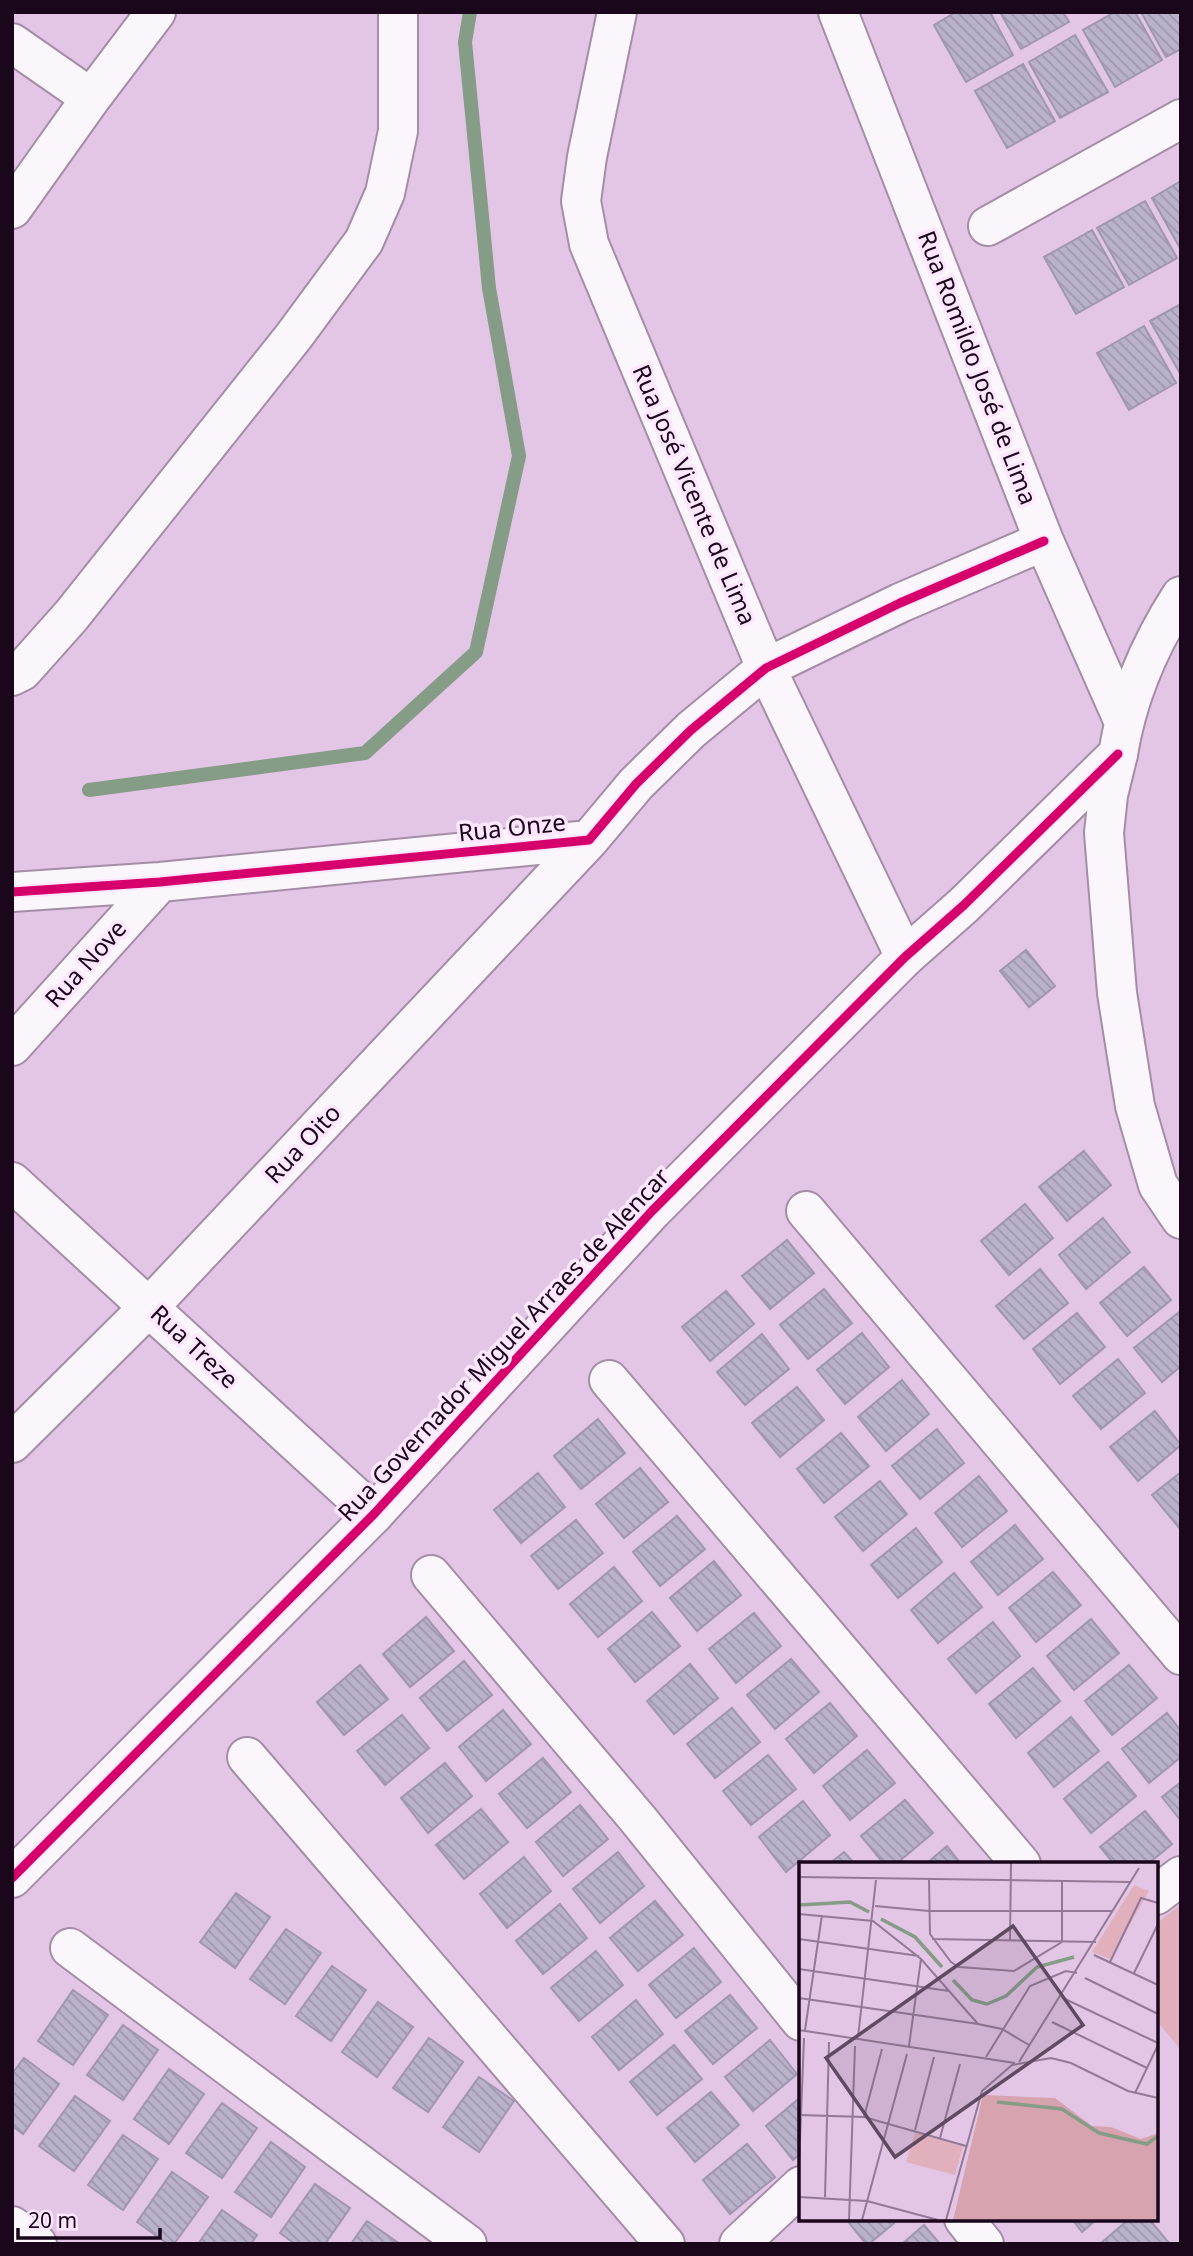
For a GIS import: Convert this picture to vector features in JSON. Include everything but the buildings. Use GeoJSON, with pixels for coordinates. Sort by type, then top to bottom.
{"type":"FeatureCollection","features":[{"type":"Feature","properties":{"kind":"street"},"geometry":{"type":"LineString","coordinates":[[12,209],[90,98],[156,12]]}},
{"type":"Feature","properties":{"kind":"street"},"geometry":{"type":"LineString","coordinates":[[12,676],[22,671],[71,616],[294,335],[364,241],[385,193],[398,131],[398,12]]}},
{"type":"Feature","properties":{"kind":"street","name":"Rua José Vicente de Lima"},"geometry":{"type":"LineString","coordinates":[[617,12],[587,157],[583,190],[582,201],[589,244],[765,668],[905,957]]}},
{"type":"Feature","properties":{"kind":"street","name":"Rua Romildo José de Lima"},"geometry":{"type":"LineString","coordinates":[[838,12],[1121,737]]}},
{"type":"Feature","properties":{"kind":"street"},"geometry":{"type":"LineString","coordinates":[[12,43],[90,98]]}},
{"type":"Feature","properties":{"kind":"street"},"geometry":{"type":"LineString","coordinates":[[988,226],[1181,119]]}},
{"type":"Feature","properties":{"kind":"street","name":"Rua Onze"},"geometry":{"type":"LineString","coordinates":[[12,892],[160,882],[589,840],[636,784],[691,730],[765,668],[900,603],[1044,541]]}},
{"type":"Feature","properties":{"kind":"street"},"geometry":{"type":"LineString","coordinates":[[1181,596],[1158,632],[1121,737],[1108,795],[1104,833],[1117,993],[1135,1106],[1158,1185],[1181,1219]]}},
{"type":"Feature","properties":{"kind":"street","name":"Rua Governador Miguel Arraes de Alencar"},"geometry":{"type":"LineString","coordinates":[[12,1878],[374,1514],[652,1211],[905,957],[964,905],[1121,737]]}},
{"type":"Feature","properties":{"kind":"street","name":"Rua Oito"},"geometry":{"type":"LineString","coordinates":[[12,1443],[150,1306],[589,840]]}},
{"type":"Feature","properties":{"kind":"street","name":"Rua Nove"},"geometry":{"type":"LineString","coordinates":[[12,1046],[160,882]]}},
{"type":"Feature","properties":{"kind":"street","name":"Rua Treze"},"geometry":{"type":"LineString","coordinates":[[12,1182],[374,1514]]}},
{"type":"Feature","properties":{"kind":"street"},"geometry":{"type":"LineString","coordinates":[[806,1211],[1181,1655]]}},
{"type":"Feature","properties":{"kind":"street"},"geometry":{"type":"LineString","coordinates":[[609,1380],[1019,1862]]}},
{"type":"Feature","properties":{"kind":"street"},"geometry":{"type":"LineString","coordinates":[[431,1575],[637,1818],[799,2019]]}},
{"type":"Feature","properties":{"kind":"street"},"geometry":{"type":"LineString","coordinates":[[247,1757],[664,2244]]}},
{"type":"Feature","properties":{"kind":"street"},"geometry":{"type":"LineString","coordinates":[[1158,1893],[1181,1876]]}},
{"type":"Feature","properties":{"kind":"street"},"geometry":{"type":"LineString","coordinates":[[70,1948],[467,2244]]}},
{"type":"Feature","properties":{"kind":"street"},"geometry":{"type":"LineString","coordinates":[[739,2244],[799,2188]]}},
{"type":"Feature","properties":{"kind":"street"},"geometry":{"type":"LineString","coordinates":[[966,2221],[984,2244]]}},
{"type":"Feature","properties":{"kind":"street"},"geometry":{"type":"LineString","coordinates":[[12,2225],[37,2244]]}},
{"type":"Feature","properties":{"kind":"shaded area"},"geometry":{"type":"Polygon","coordinates":[[[1181,1904],[1181,2050],[1158,2022],[1158,1922],[1181,1904]]]}},
{"type":"Feature","properties":{"kind":"waterway"},"geometry":{"type":"LineString","coordinates":[[89,790],[365,753],[476,652],[519,456],[489,288],[465,42],[470,12]]}},
{"type":"Feature","properties":{"kind":"cycle path"},"geometry":{"type":"LineString","coordinates":[[12,892],[160,882],[589,840],[636,784],[691,730],[766,668],[900,603],[1044,541]]}},
{"type":"Feature","properties":{"kind":"cycle path"},"geometry":{"type":"LineString","coordinates":[[12,1878],[374,1514],[652,1211],[905,957],[964,905],[1118,754]]}}]}
